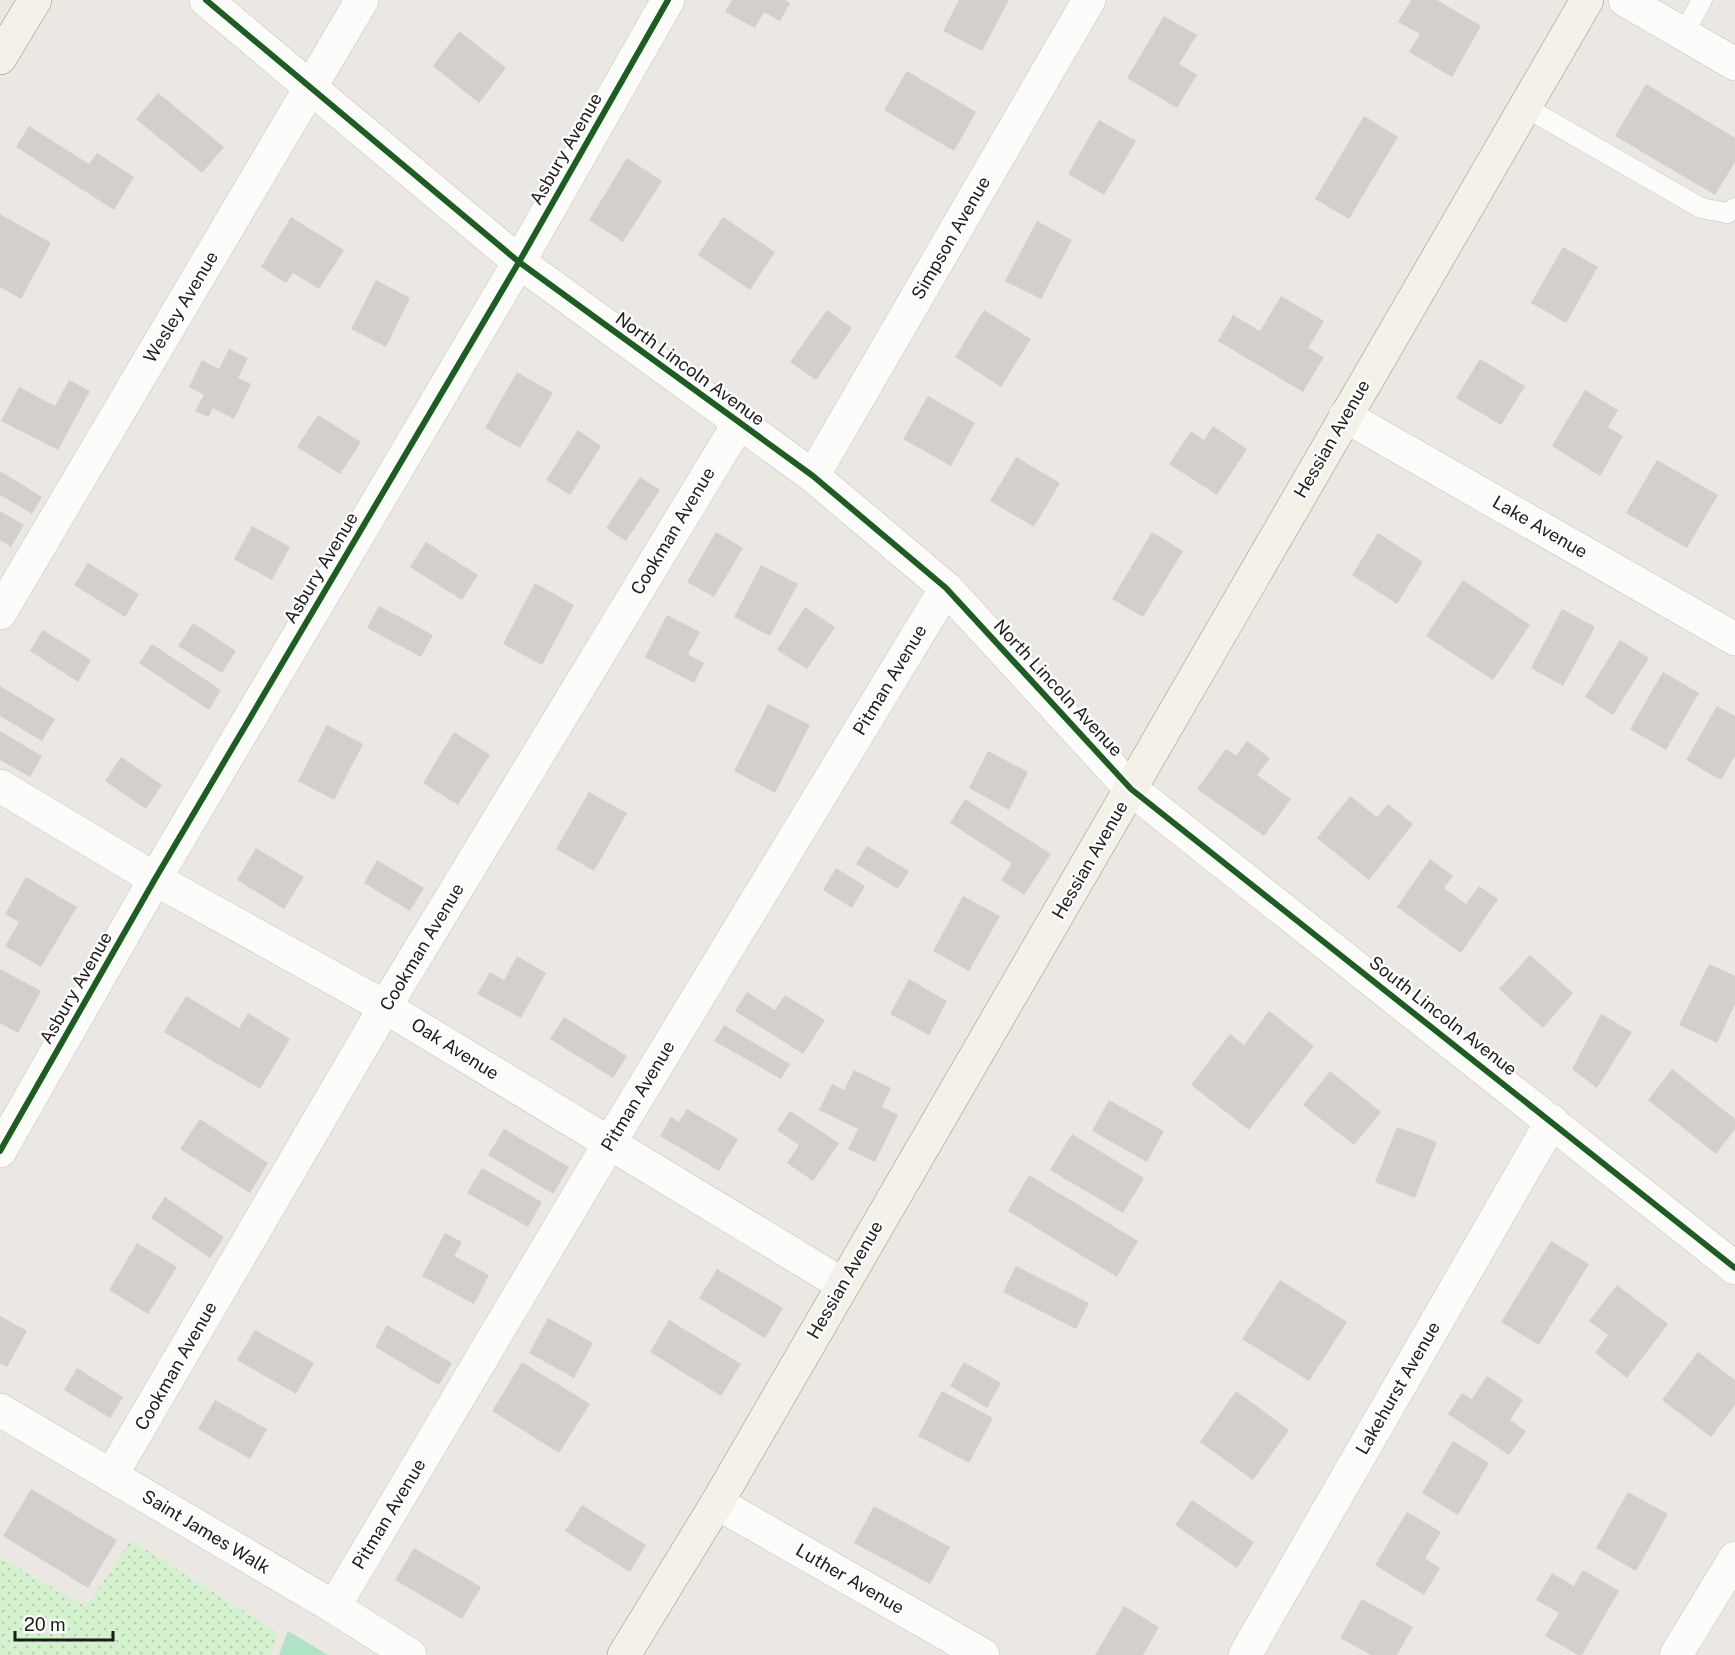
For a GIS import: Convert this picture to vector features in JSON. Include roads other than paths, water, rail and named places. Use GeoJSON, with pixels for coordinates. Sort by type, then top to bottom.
{"type":"FeatureCollection","features":[{"type":"Feature","properties":{"kind":"main road"},"geometry":{"type":"LineString","coordinates":[[0,58],[34,0]]}},
{"type":"Feature","properties":{"kind":"main road","name":"Hessian Avenue"},"geometry":{"type":"LineString","coordinates":[[624,1655],[717,1503],[1587,0]]}},
{"type":"Feature","properties":{"kind":"street","name":"North Lincoln Avenue"},"geometry":{"type":"LineString","coordinates":[[206,0],[519,262],[813,476],[946,588],[1131,789]]}},
{"type":"Feature","properties":{"kind":"street","name":"Wesley Avenue"},"geometry":{"type":"LineString","coordinates":[[0,613],[362,0]]}},
{"type":"Feature","properties":{"kind":"street","name":"Asbury Avenue"},"geometry":{"type":"LineString","coordinates":[[0,1151],[155,879],[519,262],[668,0]]}},
{"type":"Feature","properties":{"kind":"street","name":"Simpson Avenue"},"geometry":{"type":"LineString","coordinates":[[813,476],[1089,0]]}},
{"type":"Feature","properties":{"kind":"street"},"geometry":{"type":"LineString","coordinates":[[1625,0],[1735,64]]}},
{"type":"Feature","properties":{"kind":"street","name":"Lake Avenue"},"geometry":{"type":"LineString","coordinates":[[1345,416],[1735,639]]}},
{"type":"Feature","properties":{"kind":"street","name":"Cookman Avenue"},"geometry":{"type":"LineString","coordinates":[[111,1476],[385,1007],[739,423]]}},
{"type":"Feature","properties":{"kind":"street","name":"Pitman Avenue"},"geometry":{"type":"LineString","coordinates":[[334,1607],[609,1144],[946,588]]}},
{"type":"Feature","properties":{"kind":"street","name":"Oak Avenue"},"geometry":{"type":"LineString","coordinates":[[0,786],[155,879],[385,1007],[842,1284]]}},
{"type":"Feature","properties":{"kind":"street","name":"South Lincoln Avenue"},"geometry":{"type":"LineString","coordinates":[[1131,789],[1735,1268]]}},
{"type":"Feature","properties":{"kind":"street","name":"Lakehurst Avenue"},"geometry":{"type":"LineString","coordinates":[[1245,1655],[1552,1121]]}},
{"type":"Feature","properties":{"kind":"street","name":"Saint James Walk"},"geometry":{"type":"LineString","coordinates":[[0,1410],[334,1607],[410,1655]]}},
{"type":"Feature","properties":{"kind":"street","name":"Luther Avenue"},"geometry":{"type":"LineString","coordinates":[[717,1503],[983,1655]]}},
{"type":"Feature","properties":{"kind":"street"},"geometry":{"type":"LineString","coordinates":[[1676,1655],[1735,1558]]}},
{"type":"Feature","properties":{"kind":"lane"},"geometry":{"type":"LineString","coordinates":[[1683,34],[1702,0]]}},
{"type":"Feature","properties":{"kind":"lane"},"geometry":{"type":"LineString","coordinates":[[1525,107],[1701,208],[1726,213],[1735,208]]}}]}
